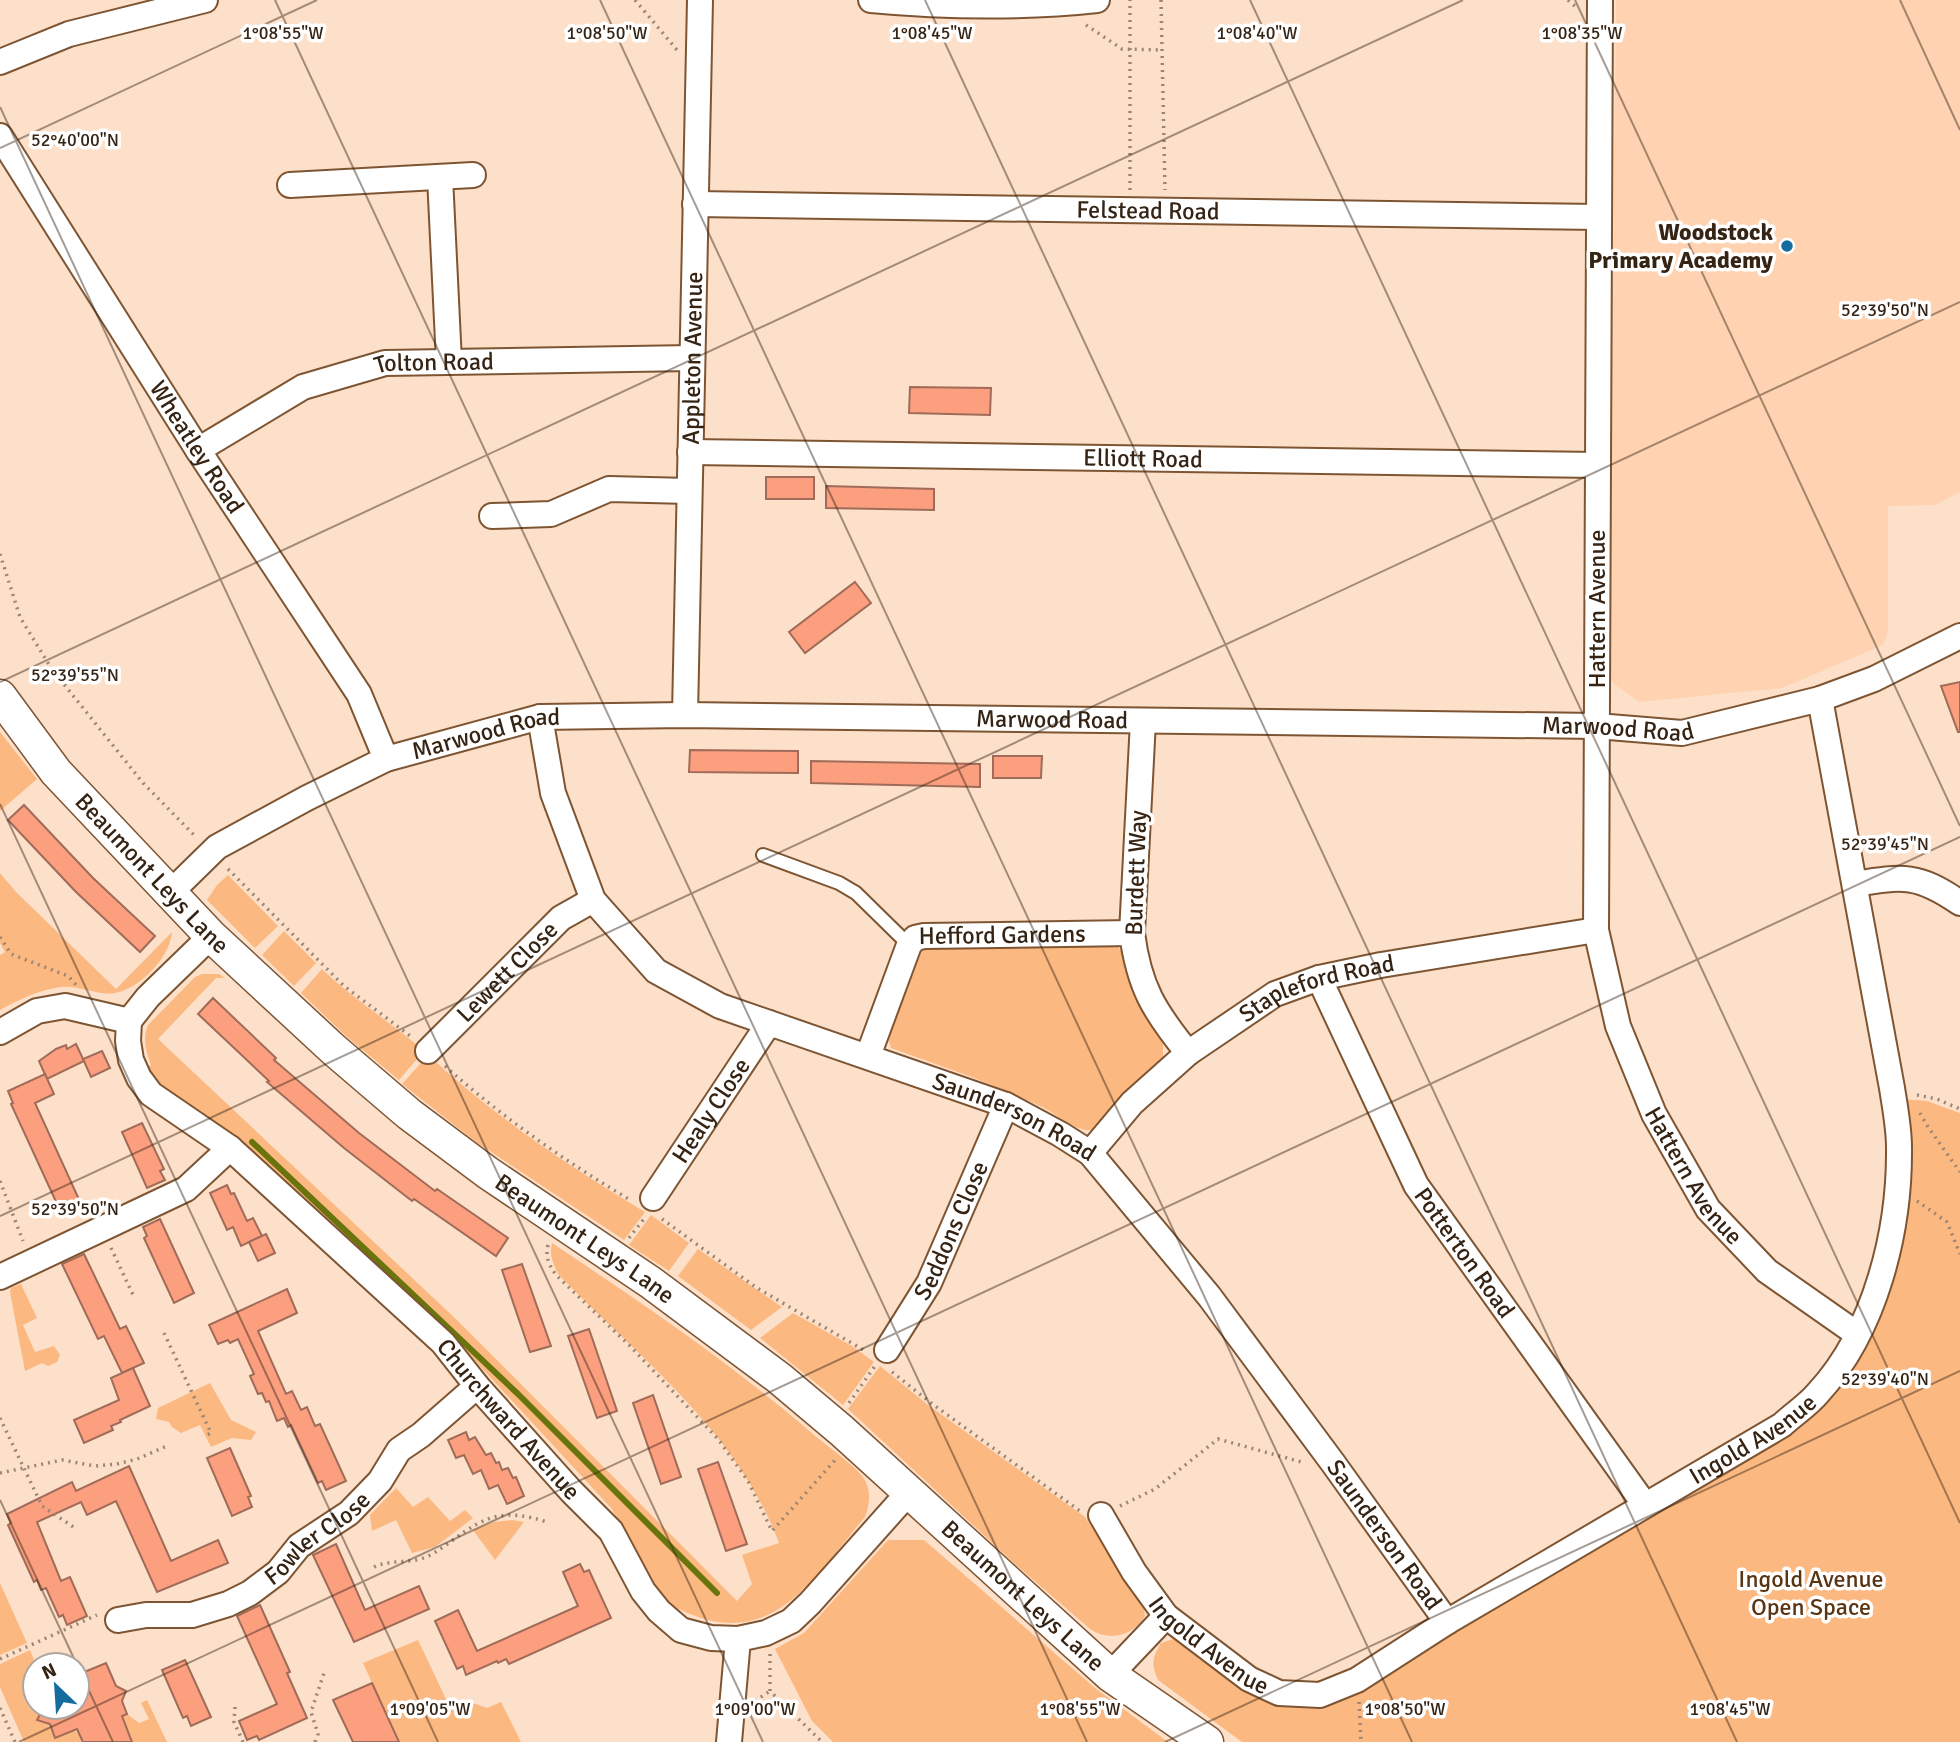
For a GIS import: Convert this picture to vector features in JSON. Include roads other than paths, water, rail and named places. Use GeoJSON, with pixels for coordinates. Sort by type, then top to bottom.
{"type":"FeatureCollection","features":[{"type":"Feature","properties":{"kind":"street"},"geometry":{"type":"LineString","coordinates":[[0,62],[69,34],[205,0]]}},
{"type":"Feature","properties":{"kind":"street","name":"Appleton Avenue"},"geometry":{"type":"LineString","coordinates":[[685,715],[700,0]]}},
{"type":"Feature","properties":{"kind":"street"},"geometry":{"type":"LineString","coordinates":[[871,0],[946,6],[1055,5],[1097,0]]}},
{"type":"Feature","properties":{"kind":"street","name":"Hattern Avenue"},"geometry":{"type":"LineString","coordinates":[[1600,0],[1596,930],[1618,1026],[1654,1114],[1708,1209],[1767,1271],[1857,1334]]}},
{"type":"Feature","properties":{"kind":"street","name":"Wheatley Road"},"geometry":{"type":"LineString","coordinates":[[0,136],[198,450],[359,694],[386,759]]}},
{"type":"Feature","properties":{"kind":"street"},"geometry":{"type":"LineString","coordinates":[[290,185],[473,175]]}},
{"type":"Feature","properties":{"kind":"street"},"geometry":{"type":"LineString","coordinates":[[440,177],[449,362]]}},
{"type":"Feature","properties":{"kind":"street","name":"Felstead Road"},"geometry":{"type":"LineString","coordinates":[[695,204],[1599,217]]}},
{"type":"Feature","properties":{"kind":"street","name":"Tolton Road"},"geometry":{"type":"LineString","coordinates":[[198,450],[303,387],[385,363],[692,358]]}},
{"type":"Feature","properties":{"kind":"street","name":"Elliott Road"},"geometry":{"type":"LineString","coordinates":[[690,452],[1598,466]]}},
{"type":"Feature","properties":{"kind":"street"},"geometry":{"type":"LineString","coordinates":[[492,516],[551,514],[610,489],[689,491]]}},
{"type":"Feature","properties":{"kind":"street","name":"Marwood Road"},"geometry":{"type":"LineString","coordinates":[[170,893],[217,847],[386,759],[540,717],[685,715],[1597,726],[1682,733],[1820,699],[1874,678],[1960,636]]}},
{"type":"Feature","properties":{"kind":"street","name":"Beaumont Leys Lane"},"geometry":{"type":"LineString","coordinates":[[0,696],[56,772],[211,936],[409,1114],[488,1173],[614,1258],[779,1378],[843,1432],[1110,1675],[1207,1742]]}},
{"type":"Feature","properties":{"kind":"street","name":"Ingold Avenue"},"geometry":{"type":"LineString","coordinates":[[1101,1515],[1134,1572],[1166,1616],[1249,1679],[1279,1693],[1320,1695],[1357,1680],[1447,1622],[1782,1425],[1818,1394],[1839,1366],[1873,1302],[1884,1265],[1897,1195],[1899,1145],[1893,1098],[1820,699]]}},
{"type":"Feature","properties":{"kind":"street","name":"Saunderson Road"},"geometry":{"type":"LineString","coordinates":[[540,717],[553,793],[593,900],[656,971],[720,1006],[1006,1105],[1090,1153],[1209,1296],[1447,1622]]}},
{"type":"Feature","properties":{"kind":"street","name":"Burdett Way"},"geometry":{"type":"LineString","coordinates":[[1143,721],[1132,933],[1136,962],[1146,992],[1163,1022],[1188,1053]]}},
{"type":"Feature","properties":{"kind":"street"},"geometry":{"type":"LineString","coordinates":[[1855,884],[1892,878],[1913,878],[1941,890],[1960,903]]}},
{"type":"Feature","properties":{"kind":"street","name":"Lewett Close"},"geometry":{"type":"LineString","coordinates":[[428,1051],[561,918],[593,900]]}},
{"type":"Feature","properties":{"kind":"street","name":"Stapleford Road"},"geometry":{"type":"LineString","coordinates":[[1090,1153],[1132,1103],[1188,1053],[1275,994],[1319,978],[1596,930]]}},
{"type":"Feature","properties":{"kind":"street","name":"Hefford Gardens"},"geometry":{"type":"LineString","coordinates":[[868,1056],[909,945],[915,938],[1132,933]]}},
{"type":"Feature","properties":{"kind":"street"},"geometry":{"type":"LineString","coordinates":[[0,1032],[37,1011],[65,1006],[129,1021],[148,997],[211,936]]}},
{"type":"Feature","properties":{"kind":"street","name":"Potterton Road"},"geometry":{"type":"LineString","coordinates":[[1319,978],[1416,1185],[1645,1506]]}},
{"type":"Feature","properties":{"kind":"street","name":"Churchward Avenue"},"geometry":{"type":"LineString","coordinates":[[129,1021],[131,1060],[139,1078],[151,1094],[230,1148],[443,1343],[477,1386],[571,1491],[611,1531],[643,1591],[659,1611],[681,1630],[711,1638],[738,1639],[766,1633],[791,1621],[909,1492]]}},
{"type":"Feature","properties":{"kind":"street","name":"Healy Close"},"geometry":{"type":"LineString","coordinates":[[651,1204],[768,1023]]}},
{"type":"Feature","properties":{"kind":"street","name":"Seddons Close"},"geometry":{"type":"LineString","coordinates":[[883,1356],[929,1283],[1006,1105]]}},
{"type":"Feature","properties":{"kind":"street"},"geometry":{"type":"LineString","coordinates":[[0,1277],[186,1189],[230,1148]]}},
{"type":"Feature","properties":{"kind":"street","name":"Fowler Close"},"geometry":{"type":"LineString","coordinates":[[109,1617],[192,1615],[228,1604],[250,1593],[278,1573],[299,1546],[358,1504],[380,1481],[399,1450],[421,1435],[477,1386]]}},
{"type":"Feature","properties":{"kind":"street"},"geometry":{"type":"LineString","coordinates":[[1110,1675],[1166,1616]]}},
{"type":"Feature","properties":{"kind":"street"},"geometry":{"type":"LineString","coordinates":[[729,1742],[738,1639]]}},
{"type":"Feature","properties":{"kind":"lane"},"geometry":{"type":"LineString","coordinates":[[763,855],[856,892],[909,945]]}},
{"type":"Feature","properties":{"kind":"waterway"},"geometry":{"type":"LineString","coordinates":[[252,1142],[518,1394],[717,1593]]}},
{"type":"Feature","properties":{"kind":"place","name":"Woodstock Primary Academy"},"geometry":{"type":"Point","coordinates":[1787,246]}},
{"type":"Feature","properties":{"kind":"park label","name":"Ingold Avenue Open Space"},"geometry":{"type":"Point","coordinates":[1811,1593]}}]}
